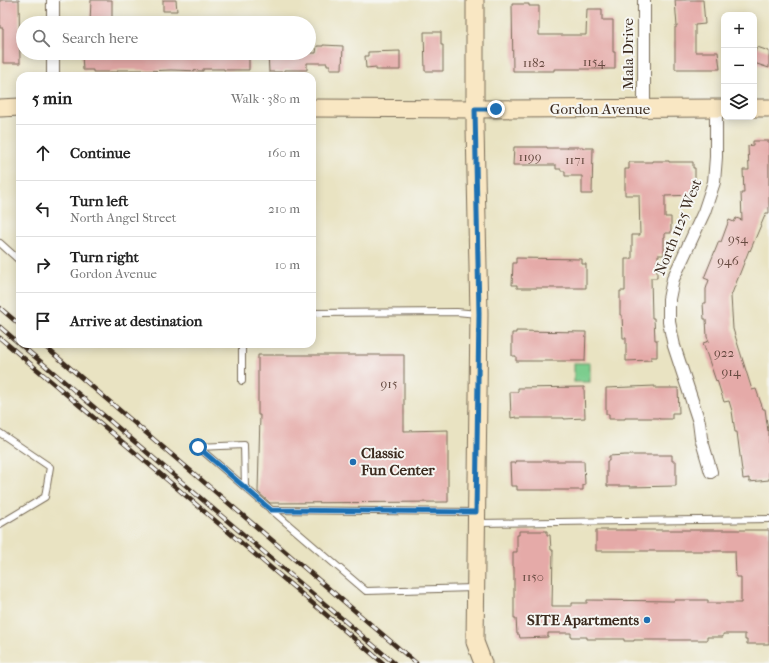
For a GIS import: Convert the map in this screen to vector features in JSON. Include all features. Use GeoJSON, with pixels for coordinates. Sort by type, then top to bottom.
{"type":"FeatureCollection","features":[{"type":"Feature","properties":{"kind":"street"},"geometry":{"type":"LineString","coordinates":[[53,0],[53,16]]}},
{"type":"Feature","properties":{"kind":"street"},"geometry":{"type":"LineString","coordinates":[[475,0],[475,109],[479,314],[475,642],[483,663]]}},
{"type":"Feature","properties":{"kind":"street","name":"Mala Drive"},"geometry":{"type":"LineString","coordinates":[[644,0],[644,108]]}},
{"type":"Feature","properties":{"kind":"street"},"geometry":{"type":"LineString","coordinates":[[53,60],[53,72]]}},
{"type":"Feature","properties":{"kind":"street"},"geometry":{"type":"LineString","coordinates":[[0,108],[16,108]]}},
{"type":"Feature","properties":{"kind":"street","name":"Gordon Avenue"},"geometry":{"type":"LineString","coordinates":[[316,108],[720,108]]}},
{"type":"Feature","properties":{"kind":"street","name":"North 1125 West"},"geometry":{"type":"LineString","coordinates":[[711,472],[701,438],[699,422],[674,346],[669,322],[669,299],[673,279],[704,212],[714,182],[720,108]]}},
{"type":"Feature","properties":{"kind":"street"},"geometry":{"type":"LineString","coordinates":[[757,108],[769,108]]}},
{"type":"Feature","properties":{"kind":"lane"},"geometry":{"type":"LineString","coordinates":[[0,243],[16,257]]}},
{"type":"Feature","properties":{"kind":"lane"},"geometry":{"type":"LineString","coordinates":[[316,313],[457,312],[479,314]]}},
{"type":"Feature","properties":{"kind":"lane"},"geometry":{"type":"LineString","coordinates":[[242,348],[242,381]]}},
{"type":"Feature","properties":{"kind":"lane"},"geometry":{"type":"LineString","coordinates":[[0,433],[50,467],[45,497],[0,524]]}},
{"type":"Feature","properties":{"kind":"lane"},"geometry":{"type":"LineString","coordinates":[[244,487],[244,445],[198,447],[244,487],[366,591],[475,588]]}},
{"type":"Feature","properties":{"kind":"lane"},"geometry":{"type":"LineString","coordinates":[[271,510],[476,518],[769,519]]}},
{"type":"Feature","properties":{"kind":"green space"},"geometry":{"type":"Polygon","coordinates":[[[574,363],[590,363],[590,382],[574,382],[574,363]]]}},
{"type":"Feature","properties":{"kind":"building"},"geometry":{"type":"Polygon","coordinates":[[[0,0],[19,0],[19,16],[16,16],[16,60],[20,60],[20,63],[3,63],[3,28],[0,28],[0,0]]]}},
{"type":"Feature","properties":{"kind":"building"},"geometry":{"type":"Polygon","coordinates":[[[91,0],[112,0],[112,16],[90,16],[91,0]]]}},
{"type":"Feature","properties":{"kind":"building"},"geometry":{"type":"Polygon","coordinates":[[[163,0],[176,0],[177,11],[163,11],[163,0]]]}},
{"type":"Feature","properties":{"kind":"building"},"geometry":{"type":"Polygon","coordinates":[[[675,0],[703,0],[705,24],[695,25],[695,52],[718,52],[720,69],[675,69],[675,27],[677,27],[675,0]]]}},
{"type":"Feature","properties":{"kind":"building"},"geometry":{"type":"Polygon","coordinates":[[[512,4],[529,4],[529,6],[539,6],[539,35],[586,35],[587,9],[602,9],[602,20],[613,20],[613,52],[615,52],[615,69],[513,71],[512,4]]]}},
{"type":"Feature","properties":{"kind":"building"},"geometry":{"type":"Polygon","coordinates":[[[424,32],[441,32],[441,45],[443,45],[443,71],[425,71],[424,32]]]}},
{"type":"Feature","properties":{"kind":"building"},"geometry":{"type":"Polygon","coordinates":[[[317,46],[343,46],[342,69],[330,69],[330,65],[327,65],[327,63],[307,63],[307,70],[284,70],[284,72],[269,72],[268,60],[316,60],[317,46]]]}},
{"type":"Feature","properties":{"kind":"building"},"geometry":{"type":"Polygon","coordinates":[[[757,47],[769,51],[769,68],[757,64],[757,47]]]}},
{"type":"Feature","properties":{"kind":"building"},"geometry":{"type":"Polygon","coordinates":[[[400,51],[400,70],[376,70],[376,67],[366,68],[365,56],[368,56],[368,52],[400,51]]]}},
{"type":"Feature","properties":{"kind":"building"},"geometry":{"type":"Polygon","coordinates":[[[82,60],[249,60],[249,70],[118,70],[118,72],[93,72],[93,70],[83,70],[82,60]]]}},
{"type":"Feature","properties":{"kind":"building"},"geometry":{"type":"Polygon","coordinates":[[[753,141],[769,141],[769,213],[766,213],[750,251],[749,250],[731,296],[733,329],[752,390],[756,389],[763,409],[765,409],[768,431],[769,430],[769,480],[749,482],[749,478],[743,479],[737,432],[735,432],[729,401],[724,402],[703,343],[709,341],[707,337],[706,319],[704,319],[703,303],[706,303],[706,289],[709,280],[704,278],[719,241],[721,242],[729,220],[734,222],[736,218],[742,220],[741,193],[744,193],[743,170],[749,170],[748,146],[753,145],[753,141]]]}},
{"type":"Feature","properties":{"kind":"building"},"geometry":{"type":"Polygon","coordinates":[[[514,147],[593,148],[592,194],[582,194],[582,176],[565,176],[565,171],[556,169],[556,165],[513,165],[514,147]]]}},
{"type":"Feature","properties":{"kind":"building"},"geometry":{"type":"Polygon","coordinates":[[[629,162],[693,162],[693,168],[695,168],[695,195],[665,196],[665,217],[671,217],[671,233],[665,233],[664,255],[658,255],[657,278],[651,278],[652,318],[654,318],[655,340],[657,340],[657,357],[651,357],[651,360],[626,361],[626,338],[623,338],[622,315],[620,315],[620,291],[625,291],[625,259],[632,259],[632,235],[640,235],[639,195],[625,195],[625,169],[629,169],[629,162]]]}},
{"type":"Feature","properties":{"kind":"building"},"geometry":{"type":"Polygon","coordinates":[[[516,258],[582,259],[582,264],[586,264],[586,288],[517,288],[517,285],[512,285],[513,263],[516,263],[516,258]]]}},
{"type":"Feature","properties":{"kind":"building"},"geometry":{"type":"Polygon","coordinates":[[[516,331],[586,332],[585,361],[516,361],[516,356],[512,356],[512,333],[516,333],[516,331]]]}},
{"type":"Feature","properties":{"kind":"building"},"geometry":{"type":"Polygon","coordinates":[[[258,355],[404,355],[404,431],[448,430],[448,502],[270,503],[258,492],[260,415],[258,415],[258,355]]]}},
{"type":"Feature","properties":{"kind":"building"},"geometry":{"type":"Polygon","coordinates":[[[655,386],[655,388],[678,388],[679,413],[672,413],[672,419],[609,419],[609,414],[606,414],[606,388],[655,386]]]}},
{"type":"Feature","properties":{"kind":"building"},"geometry":{"type":"Polygon","coordinates":[[[584,387],[585,418],[511,418],[510,392],[518,392],[518,388],[584,387]]]}},
{"type":"Feature","properties":{"kind":"building"},"geometry":{"type":"Polygon","coordinates":[[[672,455],[672,461],[676,461],[676,486],[607,486],[607,461],[609,461],[609,456],[672,455]]]}},
{"type":"Feature","properties":{"kind":"building"},"geometry":{"type":"Polygon","coordinates":[[[515,461],[584,461],[585,485],[583,485],[583,490],[517,490],[517,486],[511,486],[510,463],[516,463],[515,461]]]}},
{"type":"Feature","properties":{"kind":"building"},"geometry":{"type":"Polygon","coordinates":[[[596,530],[769,530],[769,644],[747,644],[745,634],[723,634],[723,637],[707,637],[707,640],[624,641],[624,639],[587,639],[587,637],[571,637],[571,633],[548,633],[548,637],[520,638],[519,634],[517,634],[516,618],[514,618],[513,567],[513,552],[517,552],[517,535],[519,535],[519,531],[547,531],[547,535],[550,535],[551,550],[553,550],[552,606],[572,606],[572,603],[587,603],[587,600],[708,600],[708,603],[741,603],[741,577],[736,577],[735,551],[596,551],[596,530]]]}},
{"type":"Feature","properties":{"kind":"railway"},"geometry":{"type":"LineString","coordinates":[[0,308],[16,322]]}},
{"type":"Feature","properties":{"kind":"railway"},"geometry":{"type":"LineString","coordinates":[[0,327],[16,341]]}},
{"type":"Feature","properties":{"kind":"railway"},"geometry":{"type":"LineString","coordinates":[[0,338],[383,663]]}},
{"type":"Feature","properties":{"kind":"railway"},"geometry":{"type":"LineString","coordinates":[[25,348],[394,663]]}},
{"type":"Feature","properties":{"kind":"railway"},"geometry":{"type":"LineString","coordinates":[[47,348],[416,663]]}},
{"type":"Feature","properties":{"kind":"place","name":"Classic Fun Center"},"geometry":{"type":"Point","coordinates":[353,462]}},
{"type":"Feature","properties":{"kind":"place","name":"SITE Apartments"},"geometry":{"type":"Point","coordinates":[647,620]}},
{"type":"Feature","properties":{"kind":"route"},"geometry":{"type":"LineString","coordinates":[[198,447],[271,510],[476,512],[479,314],[475,109],[496,109]]}}]}
